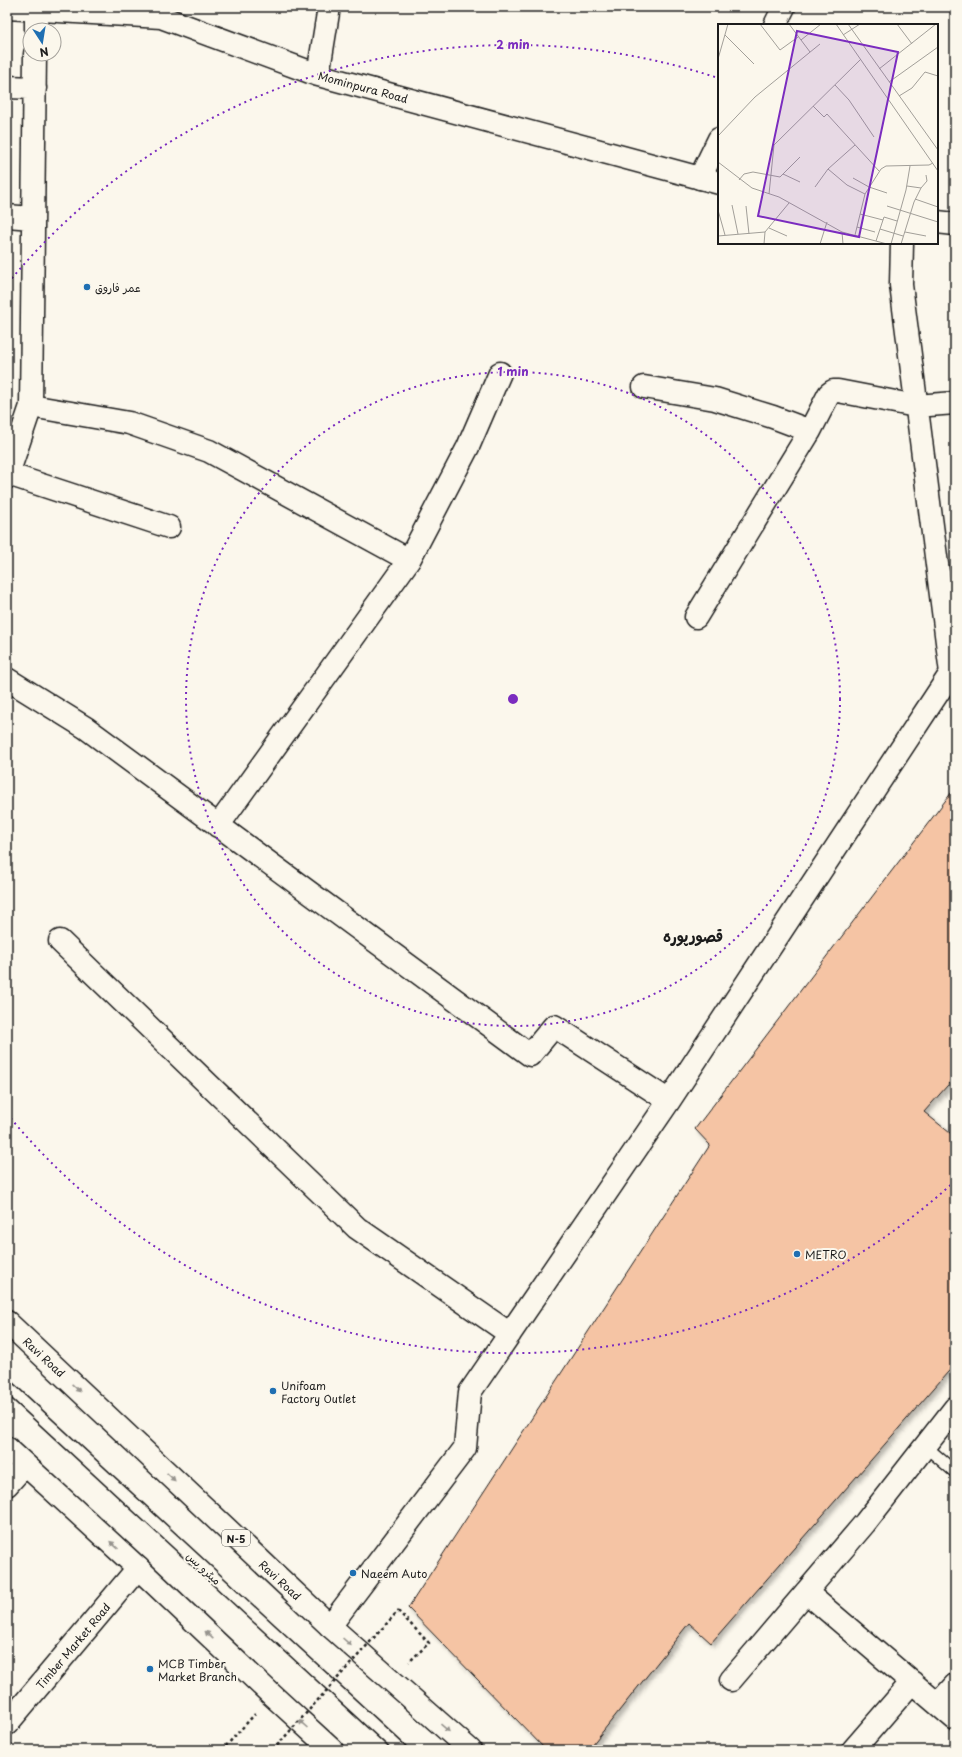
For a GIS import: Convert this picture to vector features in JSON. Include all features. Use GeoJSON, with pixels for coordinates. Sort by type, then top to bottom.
{"type":"FeatureCollection","features":[{"type":"Feature","properties":{"kind":"street"},"geometry":{"type":"LineString","coordinates":[[318,75],[329,7]]}},
{"type":"Feature","properties":{"kind":"street"},"geometry":{"type":"LineString","coordinates":[[776,24],[784,7]]}},
{"type":"Feature","properties":{"kind":"street","name":"Mominpura Road"},"geometry":{"type":"LineString","coordinates":[[7,8],[36,20],[160,12],[318,75],[710,180]]}},
{"type":"Feature","properties":{"kind":"street"},"geometry":{"type":"LineString","coordinates":[[35,62],[31,406],[7,476],[169,527]]}},
{"type":"Feature","properties":{"kind":"street"},"geometry":{"type":"LineString","coordinates":[[7,87],[35,88]]}},
{"type":"Feature","properties":{"kind":"street"},"geometry":{"type":"LineString","coordinates":[[710,180],[718,144]]}},
{"type":"Feature","properties":{"kind":"street"},"geometry":{"type":"LineString","coordinates":[[7,216],[32,218]]}},
{"type":"Feature","properties":{"kind":"street"},"geometry":{"type":"LineString","coordinates":[[938,222],[955,224]]}},
{"type":"Feature","properties":{"kind":"street"},"geometry":{"type":"LineString","coordinates":[[330,1626],[465,1448],[470,1392],[669,1101],[951,673],[901,285],[902,244]]}},
{"type":"Feature","properties":{"kind":"street"},"geometry":{"type":"LineString","coordinates":[[218,826],[409,560],[468,447],[500,373]]}},
{"type":"Feature","properties":{"kind":"street"},"geometry":{"type":"LineString","coordinates":[[644,386],[715,399],[773,417],[810,431]]}},
{"type":"Feature","properties":{"kind":"street"},"geometry":{"type":"LineString","coordinates":[[696,618],[810,431],[829,394],[833,391],[916,406],[955,403]]}},
{"type":"Feature","properties":{"kind":"street"},"geometry":{"type":"LineString","coordinates":[[31,406],[129,423],[209,451],[409,560]]}},
{"type":"Feature","properties":{"kind":"street"},"geometry":{"type":"LineString","coordinates":[[7,679],[86,728],[530,1056],[554,1026],[669,1101]]}},
{"type":"Feature","properties":{"kind":"street"},"geometry":{"type":"LineString","coordinates":[[60,941],[357,1228],[510,1334]]}},
{"type":"Feature","properties":{"kind":"street","name":"Ravi Road"},"geometry":{"type":"LineString","coordinates":[[7,1322],[330,1626],[470,1750]]}},
{"type":"Feature","properties":{"kind":"street"},"geometry":{"type":"LineString","coordinates":[[731,1680],[865,1523],[955,1408]]}},
{"type":"Feature","properties":{"kind":"street"},"geometry":{"type":"LineString","coordinates":[[7,1448],[138,1568],[332,1750]]}},
{"type":"Feature","properties":{"kind":"street"},"geometry":{"type":"LineString","coordinates":[[7,1485],[25,1465]]}},
{"type":"Feature","properties":{"kind":"street","name":"Timber Market Road"},"geometry":{"type":"LineString","coordinates":[[7,1724],[138,1568]]}},
{"type":"Feature","properties":{"kind":"street"},"geometry":{"type":"LineString","coordinates":[[806,1592],[955,1719]]}},
{"type":"Feature","properties":{"kind":"street"},"geometry":{"type":"LineString","coordinates":[[853,1750],[912,1682]]}},
{"type":"Feature","properties":{"kind":"street"},"geometry":{"type":"LineString","coordinates":[[938,1704],[955,1685]]}},
{"type":"Feature","properties":{"kind":"lane","name":"میٹرو بس"},"geometry":{"type":"LineString","coordinates":[[7,1386],[401,1750]]}},
{"type":"Feature","properties":{"kind":"lane"},"geometry":{"type":"LineString","coordinates":[[925,1446],[955,1472]]}},
{"type":"Feature","properties":{"kind":"path"},"geometry":{"type":"LineString","coordinates":[[273,1750],[398,1611],[429,1643]]}},
{"type":"Feature","properties":{"kind":"path"},"geometry":{"type":"LineString","coordinates":[[229,1750],[225,1747],[272,1695]]}},
{"type":"Feature","properties":{"kind":"building","name":"METRO"},"geometry":{"type":"Polygon","coordinates":[[[955,788],[955,1077],[924,1112],[955,1137],[955,1364],[711,1643],[689,1623],[588,1750],[546,1750],[408,1608],[710,1145],[695,1129],[955,788]]]}},
{"type":"Feature","properties":{"kind":"place","name":"عمر فاروق"},"geometry":{"type":"Point","coordinates":[87,287]}},
{"type":"Feature","properties":{"kind":"place","name":"METRO"},"geometry":{"type":"Point","coordinates":[797,1254]}},
{"type":"Feature","properties":{"kind":"place","name":"Unifoam Factory Outlet"},"geometry":{"type":"Point","coordinates":[273,1391]}},
{"type":"Feature","properties":{"kind":"place","name":"Naeem Auto"},"geometry":{"type":"Point","coordinates":[353,1573]}},
{"type":"Feature","properties":{"kind":"place","name":"MCB Timber Market Branch"},"geometry":{"type":"Point","coordinates":[150,1669]}},
{"type":"Feature","properties":{"kind":"district","name":"قصورپورہ"},"geometry":{"type":"Point","coordinates":[693,935]}}]}
